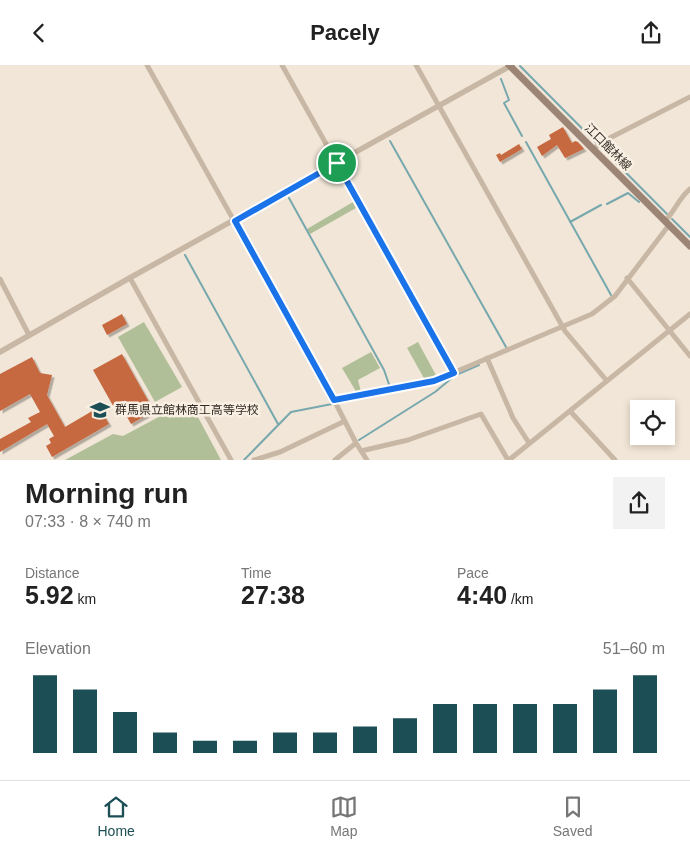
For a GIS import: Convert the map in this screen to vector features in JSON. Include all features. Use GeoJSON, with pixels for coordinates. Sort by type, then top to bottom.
{"type":"FeatureCollection","features":[{"type":"Feature","properties":{"kind":"main road","name":"江口館林線"},"geometry":{"type":"LineString","coordinates":[[510,65],[690,246]]}},
{"type":"Feature","properties":{"kind":"street"},"geometry":{"type":"LineString","coordinates":[[147,65],[367,460]]}},
{"type":"Feature","properties":{"kind":"street"},"geometry":{"type":"LineString","coordinates":[[282,65],[454,373]]}},
{"type":"Feature","properties":{"kind":"street"},"geometry":{"type":"LineString","coordinates":[[416,65],[563,327],[607,381]]}},
{"type":"Feature","properties":{"kind":"street"},"geometry":{"type":"LineString","coordinates":[[0,353],[510,65]]}},
{"type":"Feature","properties":{"kind":"street"},"geometry":{"type":"LineString","coordinates":[[594,149],[600,143],[690,97]]}},
{"type":"Feature","properties":{"kind":"street"},"geometry":{"type":"LineString","coordinates":[[334,400],[434,381],[592,314],[615,296],[667,223],[684,194],[690,189]]}},
{"type":"Feature","properties":{"kind":"street"},"geometry":{"type":"LineString","coordinates":[[130,278],[231,460]]}},
{"type":"Feature","properties":{"kind":"street"},"geometry":{"type":"LineString","coordinates":[[627,278],[690,356]]}},
{"type":"Feature","properties":{"kind":"street"},"geometry":{"type":"LineString","coordinates":[[0,281],[29,335]]}},
{"type":"Feature","properties":{"kind":"street"},"geometry":{"type":"LineString","coordinates":[[361,451],[408,441],[481,414],[509,460],[690,313]]}},
{"type":"Feature","properties":{"kind":"street"},"geometry":{"type":"LineString","coordinates":[[487,358],[513,418],[528,443]]}},
{"type":"Feature","properties":{"kind":"street"},"geometry":{"type":"LineString","coordinates":[[570,411],[615,460]]}},
{"type":"Feature","properties":{"kind":"street"},"geometry":{"type":"LineString","coordinates":[[254,460],[280,452],[345,421]]}},
{"type":"Feature","properties":{"kind":"street"},"geometry":{"type":"LineString","coordinates":[[335,460],[356,443]]}},
{"type":"Feature","properties":{"kind":"green space"},"geometry":{"type":"Polygon","coordinates":[[[353,202],[356,208],[310,234],[307,229],[353,202]]]}},
{"type":"Feature","properties":{"kind":"green space"},"geometry":{"type":"Polygon","coordinates":[[[144,322],[182,387],[155,402],[118,337],[144,322]]]}},
{"type":"Feature","properties":{"kind":"green space"},"geometry":{"type":"Polygon","coordinates":[[[418,342],[437,377],[425,380],[407,348],[418,342]]]}},
{"type":"Feature","properties":{"kind":"green space"},"geometry":{"type":"Polygon","coordinates":[[[371,352],[380,368],[358,380],[361,392],[357,393],[342,368],[371,352]]]}},
{"type":"Feature","properties":{"kind":"green space"},"geometry":{"type":"Polygon","coordinates":[[[183,404],[192,406],[221,460],[65,460],[113,434],[123,436],[183,404]]]}},
{"type":"Feature","properties":{"kind":"building"},"geometry":{"type":"Polygon","coordinates":[[[563,127],[572,143],[578,142],[584,149],[565,158],[557,145],[542,156],[537,147],[551,139],[549,135],[563,127]]]}},
{"type":"Feature","properties":{"kind":"building"},"geometry":{"type":"Polygon","coordinates":[[[519,144],[522,149],[500,162],[496,155],[500,153],[501,155],[519,144]]]}},
{"type":"Feature","properties":{"kind":"building"},"geometry":{"type":"Polygon","coordinates":[[[122,314],[127,324],[107,335],[102,325],[122,314]]]}},
{"type":"Feature","properties":{"kind":"building"},"geometry":{"type":"Polygon","coordinates":[[[122,354],[154,411],[131,424],[122,408],[116,411],[93,370],[122,354]]]}},
{"type":"Feature","properties":{"kind":"building"},"geometry":{"type":"Polygon","coordinates":[[[32,357],[40,373],[52,375],[47,395],[65,427],[99,407],[109,424],[52,457],[46,446],[51,443],[49,439],[54,436],[47,424],[0,452],[0,439],[31,422],[28,418],[40,412],[30,394],[0,411],[0,374],[32,357]]]}},
{"type":"Feature","properties":{"kind":"waterway"},"geometry":{"type":"LineString","coordinates":[[520,66],[667,214]]}},
{"type":"Feature","properties":{"kind":"waterway"},"geometry":{"type":"LineString","coordinates":[[501,79],[509,100],[504,103],[522,136]]}},
{"type":"Feature","properties":{"kind":"waterway"},"geometry":{"type":"LineString","coordinates":[[390,141],[506,347]]}},
{"type":"Feature","properties":{"kind":"waterway"},"geometry":{"type":"LineString","coordinates":[[526,142],[611,295]]}},
{"type":"Feature","properties":{"kind":"waterway"},"geometry":{"type":"LineString","coordinates":[[607,204],[628,193],[639,202]]}},
{"type":"Feature","properties":{"kind":"waterway"},"geometry":{"type":"LineString","coordinates":[[289,198],[384,370],[390,387]]}},
{"type":"Feature","properties":{"kind":"waterway"},"geometry":{"type":"LineString","coordinates":[[570,222],[601,205]]}},
{"type":"Feature","properties":{"kind":"waterway"},"geometry":{"type":"LineString","coordinates":[[672,219],[690,237]]}},
{"type":"Feature","properties":{"kind":"waterway"},"geometry":{"type":"LineString","coordinates":[[235,228],[332,404],[291,412],[244,460]]}},
{"type":"Feature","properties":{"kind":"waterway"},"geometry":{"type":"LineString","coordinates":[[185,255],[278,424]]}},
{"type":"Feature","properties":{"kind":"waterway"},"geometry":{"type":"LineString","coordinates":[[414,306],[450,371]]}},
{"type":"Feature","properties":{"kind":"waterway"},"geometry":{"type":"LineString","coordinates":[[435,383],[479,365]]}},
{"type":"Feature","properties":{"kind":"waterway"},"geometry":{"type":"LineString","coordinates":[[359,440],[435,392],[452,378]]}},
{"type":"Feature","properties":{"kind":"waterway"},"geometry":{"type":"LineString","coordinates":[[342,402],[416,387]]}},
{"type":"Feature","properties":{"kind":"place","name":"群馬県立館林商工高等学校"},"geometry":{"type":"Point","coordinates":[100,410]}},
{"type":"Feature","properties":{"kind":"route"},"geometry":{"type":"LineString","coordinates":[[337,163],[454,373],[434,381],[334,400],[235,221],[337,163]]}}]}
